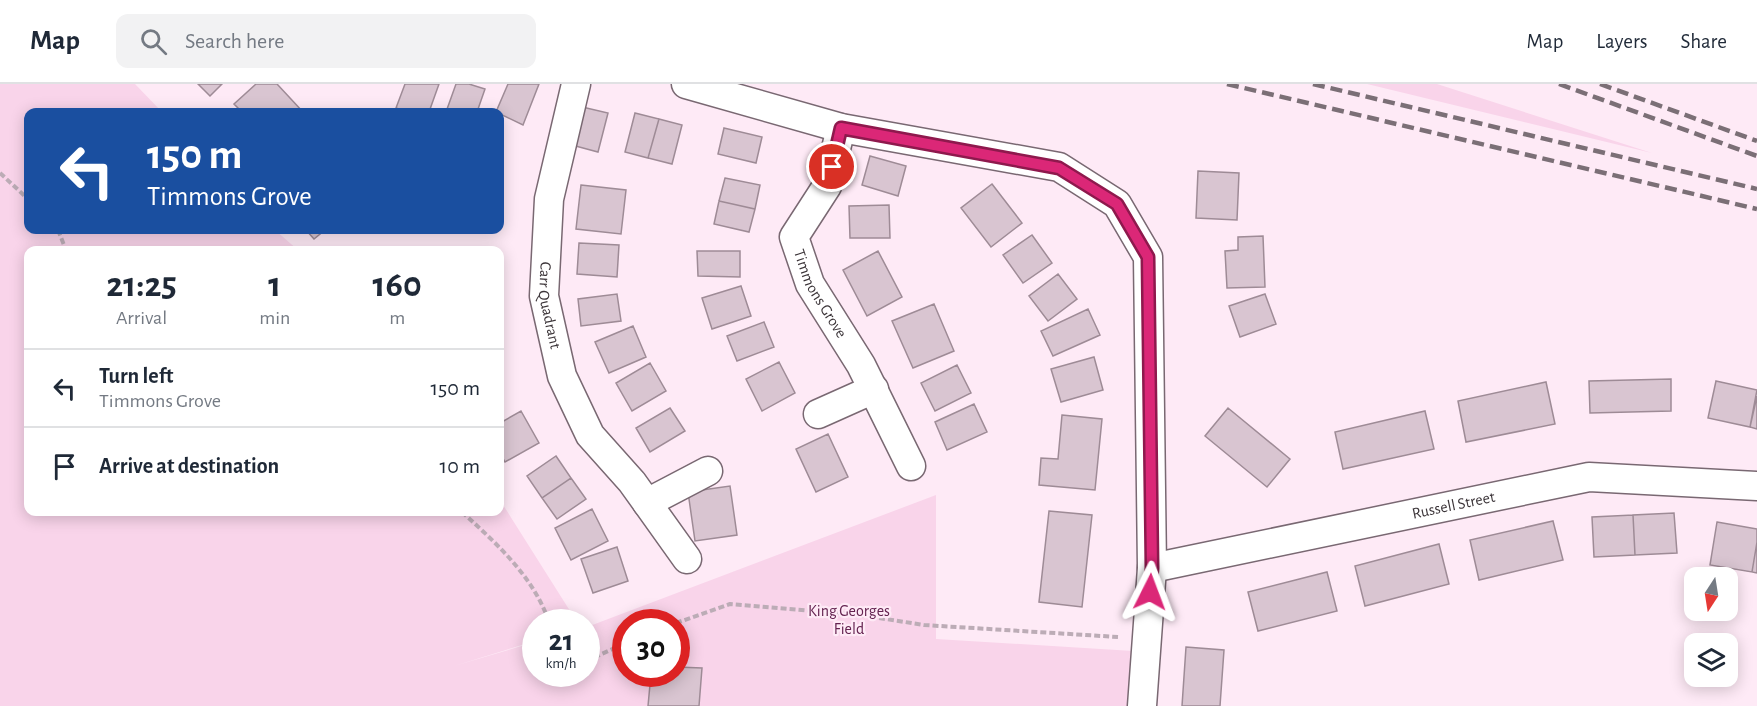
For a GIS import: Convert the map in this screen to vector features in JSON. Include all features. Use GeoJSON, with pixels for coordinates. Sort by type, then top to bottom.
{"type":"FeatureCollection","features":[{"type":"Feature","properties":{"kind":"street","name":"Carr Quadrant"},"geometry":{"type":"LineString","coordinates":[[576,84],[549,199],[544,296],[562,376],[590,435],[632,482],[687,559]]}},
{"type":"Feature","properties":{"kind":"street"},"geometry":{"type":"LineString","coordinates":[[686,84],[841,128],[1059,168],[1117,204],[1148,257],[1152,568],[1142,706]]}},
{"type":"Feature","properties":{"kind":"street","name":"Timmons Grove"},"geometry":{"type":"LineString","coordinates":[[841,128],[827,186],[794,237],[810,284],[861,365],[912,466]]}},
{"type":"Feature","properties":{"kind":"street"},"geometry":{"type":"LineString","coordinates":[[818,414],[874,389]]}},
{"type":"Feature","properties":{"kind":"street"},"geometry":{"type":"LineString","coordinates":[[647,503],[708,471]]}},
{"type":"Feature","properties":{"kind":"street","name":"Russell Street"},"geometry":{"type":"LineString","coordinates":[[1152,568],[1589,477],[1757,486]]}},
{"type":"Feature","properties":{"kind":"path"},"geometry":{"type":"LineString","coordinates":[[0,173],[24,195]]}},
{"type":"Feature","properties":{"kind":"path"},"geometry":{"type":"LineString","coordinates":[[466,516],[503,550],[527,581],[544,609]]}},
{"type":"Feature","properties":{"kind":"path"},"geometry":{"type":"LineString","coordinates":[[690,618],[730,604],[860,615],[924,625],[1147,639]]}},
{"type":"Feature","properties":{"kind":"green space","name":"King Georges Field"},"geometry":{"type":"Polygon","coordinates":[[[0,84],[135,84],[158,108],[24,108],[24,234],[280,234],[293,246],[24,246],[24,516],[504,516],[504,506],[569,609],[522,609],[522,645],[454,666],[522,646],[522,687],[600,687],[600,622],[612,618],[612,687],[690,687],[690,609],[635,609],[936,495],[936,639],[1133,651],[1128,706],[0,706],[0,84]]]}},
{"type":"Feature","properties":{"kind":"green space"},"geometry":{"type":"Polygon","coordinates":[[[1367,84],[1437,84],[1652,153],[1367,84]]]}},
{"type":"Feature","properties":{"kind":"building"},"geometry":{"type":"Polygon","coordinates":[[[198,84],[222,84],[210,96],[198,84]]]}},
{"type":"Feature","properties":{"kind":"building"},"geometry":{"type":"Polygon","coordinates":[[[256,84],[277,84],[299,108],[238,108],[234,104],[256,84]]]}},
{"type":"Feature","properties":{"kind":"building"},"geometry":{"type":"Polygon","coordinates":[[[405,84],[439,84],[430,108],[396,108],[405,84]]]}},
{"type":"Feature","properties":{"kind":"building"},"geometry":{"type":"Polygon","coordinates":[[[456,84],[469,84],[485,89],[478,108],[447,108],[456,84]]]}},
{"type":"Feature","properties":{"kind":"building"},"geometry":{"type":"Polygon","coordinates":[[[508,84],[539,84],[523,125],[504,116],[504,108],[498,108],[508,84]]]}},
{"type":"Feature","properties":{"kind":"building"},"geometry":{"type":"Polygon","coordinates":[[[578,106],[608,113],[598,152],[568,144],[578,106]]]}},
{"type":"Feature","properties":{"kind":"building"},"geometry":{"type":"Polygon","coordinates":[[[635,113],[659,119],[648,158],[625,152],[635,113]]]}},
{"type":"Feature","properties":{"kind":"building"},"geometry":{"type":"Polygon","coordinates":[[[659,119],[682,125],[672,164],[648,158],[659,119]]]}},
{"type":"Feature","properties":{"kind":"building"},"geometry":{"type":"Polygon","coordinates":[[[724,128],[762,137],[756,163],[718,154],[724,128]]]}},
{"type":"Feature","properties":{"kind":"building"},"geometry":{"type":"Polygon","coordinates":[[[870,156],[906,166],[898,196],[862,185],[870,156]]]}},
{"type":"Feature","properties":{"kind":"building"},"geometry":{"type":"Polygon","coordinates":[[[1198,171],[1239,173],[1237,220],[1196,218],[1198,171]]]}},
{"type":"Feature","properties":{"kind":"building"},"geometry":{"type":"Polygon","coordinates":[[[725,178],[760,185],[755,209],[719,201],[725,178]]]}},
{"type":"Feature","properties":{"kind":"building"},"geometry":{"type":"Polygon","coordinates":[[[992,184],[1022,223],[991,247],[961,208],[992,184]]]}},
{"type":"Feature","properties":{"kind":"building"},"geometry":{"type":"Polygon","coordinates":[[[581,185],[626,190],[621,234],[576,229],[581,185]]]}},
{"type":"Feature","properties":{"kind":"building"},"geometry":{"type":"Polygon","coordinates":[[[719,201],[755,209],[749,232],[714,224],[719,201]]]}},
{"type":"Feature","properties":{"kind":"building"},"geometry":{"type":"Polygon","coordinates":[[[889,205],[890,238],[850,238],[849,206],[889,205]]]}},
{"type":"Feature","properties":{"kind":"building"},"geometry":{"type":"Polygon","coordinates":[[[310,234],[320,234],[314,239],[310,234]]]}},
{"type":"Feature","properties":{"kind":"building"},"geometry":{"type":"Polygon","coordinates":[[[1032,235],[1052,263],[1023,283],[1003,255],[1032,235]]]}},
{"type":"Feature","properties":{"kind":"building"},"geometry":{"type":"Polygon","coordinates":[[[1263,236],[1265,287],[1227,288],[1225,251],[1238,250],[1238,237],[1263,236]]]}},
{"type":"Feature","properties":{"kind":"building"},"geometry":{"type":"Polygon","coordinates":[[[579,243],[619,245],[617,277],[577,274],[579,243]]]}},
{"type":"Feature","properties":{"kind":"building"},"geometry":{"type":"Polygon","coordinates":[[[697,251],[740,251],[740,277],[698,276],[697,251]]]}},
{"type":"Feature","properties":{"kind":"building"},"geometry":{"type":"Polygon","coordinates":[[[878,251],[902,297],[867,316],[843,270],[878,251]]]}},
{"type":"Feature","properties":{"kind":"building"},"geometry":{"type":"Polygon","coordinates":[[[1058,274],[1077,299],[1048,321],[1029,296],[1058,274]]]}},
{"type":"Feature","properties":{"kind":"building"},"geometry":{"type":"Polygon","coordinates":[[[741,286],[751,316],[712,329],[702,298],[741,286]]]}},
{"type":"Feature","properties":{"kind":"building"},"geometry":{"type":"Polygon","coordinates":[[[617,294],[621,321],[581,326],[578,299],[617,294]]]}},
{"type":"Feature","properties":{"kind":"building"},"geometry":{"type":"Polygon","coordinates":[[[1265,294],[1276,324],[1240,337],[1229,306],[1265,294]]]}},
{"type":"Feature","properties":{"kind":"building"},"geometry":{"type":"Polygon","coordinates":[[[934,304],[954,351],[913,368],[892,321],[934,304]]]}},
{"type":"Feature","properties":{"kind":"building"},"geometry":{"type":"Polygon","coordinates":[[[1088,309],[1100,335],[1053,356],[1041,331],[1088,309]]]}},
{"type":"Feature","properties":{"kind":"building"},"geometry":{"type":"Polygon","coordinates":[[[764,322],[774,347],[737,361],[727,336],[764,322]]]}},
{"type":"Feature","properties":{"kind":"building"},"geometry":{"type":"Polygon","coordinates":[[[633,326],[646,357],[609,373],[595,342],[633,326]]]}},
{"type":"Feature","properties":{"kind":"building"},"geometry":{"type":"Polygon","coordinates":[[[1094,357],[1103,390],[1061,402],[1051,369],[1094,357]]]}},
{"type":"Feature","properties":{"kind":"building"},"geometry":{"type":"Polygon","coordinates":[[[779,362],[795,393],[762,411],[746,379],[779,362]]]}},
{"type":"Feature","properties":{"kind":"building"},"geometry":{"type":"Polygon","coordinates":[[[650,363],[666,391],[632,411],[616,383],[650,363]]]}},
{"type":"Feature","properties":{"kind":"building"},"geometry":{"type":"Polygon","coordinates":[[[957,365],[971,393],[935,411],[921,383],[957,365]]]}},
{"type":"Feature","properties":{"kind":"building"},"geometry":{"type":"Polygon","coordinates":[[[1671,379],[1671,411],[1590,413],[1589,381],[1671,379]]]}},
{"type":"Feature","properties":{"kind":"building"},"geometry":{"type":"Polygon","coordinates":[[[1716,381],[1757,390],[1750,427],[1708,418],[1716,381]]]}},
{"type":"Feature","properties":{"kind":"building"},"geometry":{"type":"Polygon","coordinates":[[[1546,382],[1555,424],[1466,442],[1458,401],[1546,382]]]}},
{"type":"Feature","properties":{"kind":"building"},"geometry":{"type":"Polygon","coordinates":[[[1757,396],[1757,429],[1750,427],[1757,396]]]}},
{"type":"Feature","properties":{"kind":"building"},"geometry":{"type":"Polygon","coordinates":[[[974,404],[987,432],[947,450],[935,422],[974,404]]]}},
{"type":"Feature","properties":{"kind":"building"},"geometry":{"type":"Polygon","coordinates":[[[670,408],[685,431],[650,452],[636,428],[670,408]]]}},
{"type":"Feature","properties":{"kind":"building"},"geometry":{"type":"Polygon","coordinates":[[[1228,408],[1290,459],[1267,487],[1205,436],[1228,408]]]}},
{"type":"Feature","properties":{"kind":"building"},"geometry":{"type":"Polygon","coordinates":[[[521,411],[539,443],[505,462],[504,421],[521,411]]]}},
{"type":"Feature","properties":{"kind":"building"},"geometry":{"type":"Polygon","coordinates":[[[1425,411],[1434,449],[1343,469],[1335,432],[1425,411]]]}},
{"type":"Feature","properties":{"kind":"building"},"geometry":{"type":"Polygon","coordinates":[[[1062,415],[1102,419],[1095,490],[1039,485],[1041,458],[1058,459],[1062,415]]]}},
{"type":"Feature","properties":{"kind":"building"},"geometry":{"type":"Polygon","coordinates":[[[828,434],[848,477],[816,492],[796,449],[828,434]]]}},
{"type":"Feature","properties":{"kind":"building"},"geometry":{"type":"Polygon","coordinates":[[[556,456],[571,478],[542,498],[527,476],[556,456]]]}},
{"type":"Feature","properties":{"kind":"building"},"geometry":{"type":"Polygon","coordinates":[[[571,478],[586,499],[557,519],[542,498],[571,478]]]}},
{"type":"Feature","properties":{"kind":"building"},"geometry":{"type":"Polygon","coordinates":[[[730,486],[737,535],[695,541],[688,492],[730,486]]]}},
{"type":"Feature","properties":{"kind":"building"},"geometry":{"type":"Polygon","coordinates":[[[592,509],[608,541],[571,560],[555,528],[592,509]]]}},
{"type":"Feature","properties":{"kind":"building"},"geometry":{"type":"Polygon","coordinates":[[[1049,511],[1092,515],[1082,607],[1039,602],[1049,511]]]}},
{"type":"Feature","properties":{"kind":"building"},"geometry":{"type":"Polygon","coordinates":[[[1674,513],[1677,553],[1635,555],[1633,515],[1674,513]]]}},
{"type":"Feature","properties":{"kind":"building"},"geometry":{"type":"Polygon","coordinates":[[[1633,515],[1635,555],[1594,557],[1592,517],[1633,515]]]}},
{"type":"Feature","properties":{"kind":"building"},"geometry":{"type":"Polygon","coordinates":[[[1553,521],[1563,560],[1479,580],[1470,540],[1553,521]]]}},
{"type":"Feature","properties":{"kind":"building"},"geometry":{"type":"Polygon","coordinates":[[[1717,522],[1757,529],[1752,572],[1738,570],[1738,567],[1710,565],[1717,522]]]}},
{"type":"Feature","properties":{"kind":"building"},"geometry":{"type":"Polygon","coordinates":[[[1757,542],[1757,573],[1752,572],[1757,542]]]}},
{"type":"Feature","properties":{"kind":"building"},"geometry":{"type":"Polygon","coordinates":[[[1439,544],[1449,584],[1365,606],[1355,566],[1439,544]]]}},
{"type":"Feature","properties":{"kind":"building"},"geometry":{"type":"Polygon","coordinates":[[[617,547],[628,581],[593,593],[581,559],[617,547]]]}},
{"type":"Feature","properties":{"kind":"building"},"geometry":{"type":"Polygon","coordinates":[[[1327,572],[1337,611],[1258,631],[1248,592],[1327,572]]]}},
{"type":"Feature","properties":{"kind":"building"},"geometry":{"type":"Polygon","coordinates":[[[1186,647],[1224,650],[1220,706],[1182,706],[1186,647]]]}},
{"type":"Feature","properties":{"kind":"building"},"geometry":{"type":"Polygon","coordinates":[[[690,668],[702,668],[699,706],[648,706],[650,687],[690,687],[690,668]]]}},
{"type":"Feature","properties":{"kind":"railway"},"geometry":{"type":"LineString","coordinates":[[1227,84],[1757,209]]}},
{"type":"Feature","properties":{"kind":"railway"},"geometry":{"type":"LineString","coordinates":[[1313,84],[1757,189]]}},
{"type":"Feature","properties":{"kind":"railway"},"geometry":{"type":"LineString","coordinates":[[1559,84],[1757,156]]}},
{"type":"Feature","properties":{"kind":"railway"},"geometry":{"type":"LineString","coordinates":[[1600,84],[1757,141]]}},
{"type":"Feature","properties":{"kind":"route"},"geometry":{"type":"LineString","coordinates":[[832,167],[841,128],[1059,168],[1117,204],[1148,257],[1152,568],[1150,592]]}}]}
